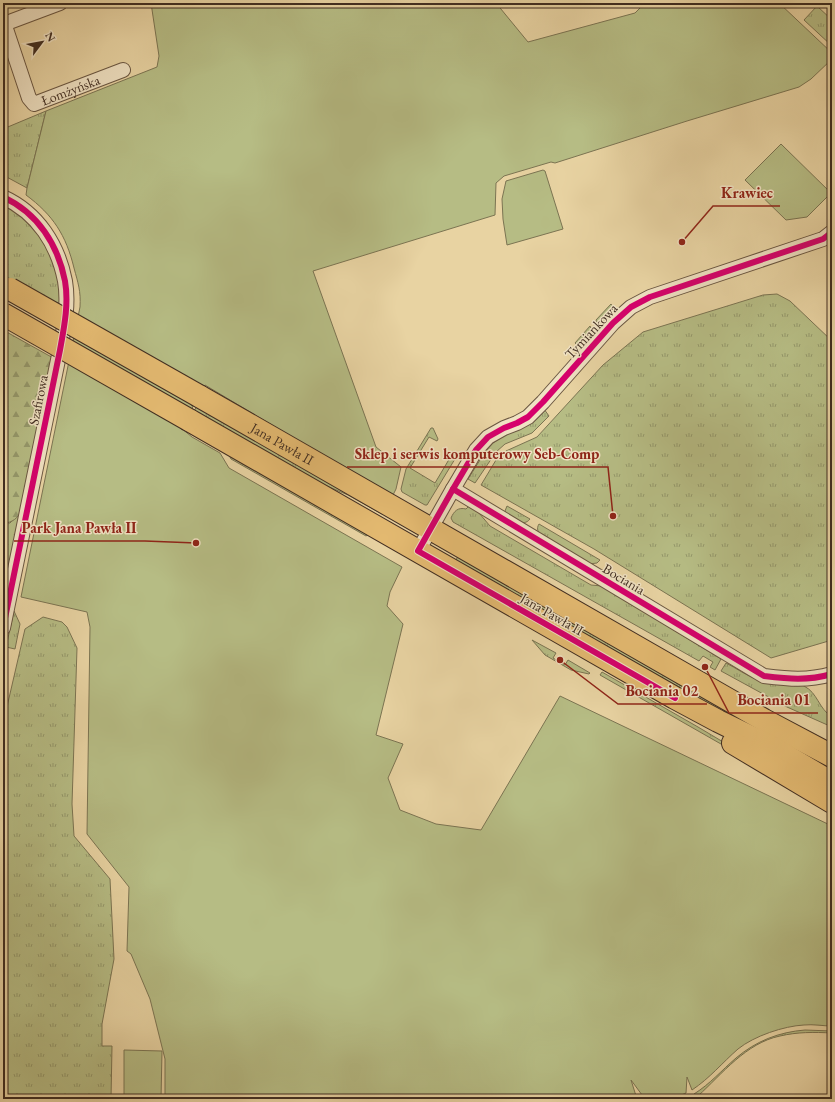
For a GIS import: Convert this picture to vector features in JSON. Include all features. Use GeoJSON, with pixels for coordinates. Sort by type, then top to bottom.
{"type":"FeatureCollection","features":[{"type":"Feature","properties":{"kind":"main road","name":"Jana Pawła II"},"geometry":{"type":"LineString","coordinates":[[6,287],[764,720],[832,756]]}},
{"type":"Feature","properties":{"kind":"main road","name":"Jana Pawła II"},"geometry":{"type":"LineString","coordinates":[[3,314],[675,698],[718,722],[773,748],[832,783]]}},
{"type":"Feature","properties":{"kind":"main road"},"geometry":{"type":"LineString","coordinates":[[675,698],[727,739],[832,802]]}},
{"type":"Feature","properties":{"kind":"main road"},"geometry":{"type":"LineString","coordinates":[[764,720],[816,733],[832,740]]}},
{"type":"Feature","properties":{"kind":"street"},"geometry":{"type":"LineString","coordinates":[[4,22],[60,3]]}},
{"type":"Feature","properties":{"kind":"street","name":"Łomżyńska"},"geometry":{"type":"LineString","coordinates":[[4,22],[29,98],[34,104],[123,70]]}},
{"type":"Feature","properties":{"kind":"street","name":"Szafirowa"},"geometry":{"type":"LineString","coordinates":[[3,198],[24,209],[37,221],[48,235],[56,252],[65,281],[67,300],[65,325],[53,387],[7,591],[3,628]]}},
{"type":"Feature","properties":{"kind":"street","name":"Tymiankowa"},"geometry":{"type":"LineString","coordinates":[[453,489],[476,450],[488,437],[528,417],[613,323],[631,307],[657,294],[823,239],[832,232]]}},
{"type":"Feature","properties":{"kind":"street"},"geometry":{"type":"LineString","coordinates":[[418,550],[453,489]]}},
{"type":"Feature","properties":{"kind":"street","name":"Bociania"},"geometry":{"type":"LineString","coordinates":[[453,489],[764,676],[789,679],[816,679],[832,674]]}},
{"type":"Feature","properties":{"kind":"green space"},"geometry":{"type":"Polygon","coordinates":[[[151,3],[496,3],[528,42],[635,13],[645,3],[779,3],[832,53],[832,59],[811,79],[799,87],[555,163],[551,162],[504,176],[496,183],[495,215],[313,271],[376,447],[401,467],[396,489],[392,497],[205,385],[181,428],[192,437],[220,453],[229,468],[402,567],[390,592],[387,606],[403,624],[376,735],[403,744],[388,778],[400,810],[436,824],[481,830],[560,696],[832,826],[832,1026],[811,1025],[788,1027],[752,1040],[738,1049],[692,1090],[687,1077],[686,1093],[673,1099],[645,1099],[631,1080],[637,1099],[165,1099],[165,1059],[150,999],[131,954],[127,951],[129,887],[87,834],[90,627],[87,612],[21,597],[80,307],[80,292],[67,245],[51,218],[26,195],[27,188],[46,111],[157,67],[159,56],[151,3]]]}},
{"type":"Feature","properties":{"kind":"green space"},"geometry":{"type":"Polygon","coordinates":[[[817,6],[832,20],[832,46],[804,20],[817,6]]]}},
{"type":"Feature","properties":{"kind":"green space"},"geometry":{"type":"Polygon","coordinates":[[[46,111],[27,188],[3,175],[3,129],[46,111]]]}},
{"type":"Feature","properties":{"kind":"green space"},"geometry":{"type":"Polygon","coordinates":[[[781,144],[831,193],[807,217],[786,220],[745,180],[781,144]]]}},
{"type":"Feature","properties":{"kind":"green space"},"geometry":{"type":"Polygon","coordinates":[[[543,170],[545,171],[563,229],[507,245],[502,199],[506,181],[543,170]]]}},
{"type":"Feature","properties":{"kind":"green space"},"geometry":{"type":"Polygon","coordinates":[[[3,205],[24,217],[38,232],[49,250],[61,289],[61,305],[3,275],[3,205]]]}},
{"type":"Feature","properties":{"kind":"green space"},"geometry":{"type":"Polygon","coordinates":[[[777,294],[790,301],[832,341],[832,640],[771,658],[594,549],[481,485],[496,460],[506,451],[537,437],[603,365],[643,332],[763,295],[777,294]]]}},
{"type":"Feature","properties":{"kind":"green space"},"geometry":{"type":"Polygon","coordinates":[[[611,304],[616,311],[599,330],[596,320],[611,304]]]}},
{"type":"Feature","properties":{"kind":"green space"},"geometry":{"type":"Polygon","coordinates":[[[590,326],[594,335],[582,349],[575,343],[590,326]]]}},
{"type":"Feature","properties":{"kind":"green space"},"geometry":{"type":"Polygon","coordinates":[[[3,330],[55,359],[23,510],[14,520],[3,523],[3,330]]]}},
{"type":"Feature","properties":{"kind":"green space"},"geometry":{"type":"Polygon","coordinates":[[[198,404],[384,511],[382,514],[348,495],[301,475],[193,413],[198,404]]]}},
{"type":"Feature","properties":{"kind":"green space"},"geometry":{"type":"Polygon","coordinates":[[[544,409],[549,416],[532,433],[505,444],[496,452],[475,483],[468,479],[485,452],[493,443],[544,409]]]}},
{"type":"Feature","properties":{"kind":"green space"},"geometry":{"type":"Polygon","coordinates":[[[431,428],[433,428],[438,439],[437,441],[429,437],[410,468],[435,483],[454,451],[458,454],[427,505],[425,505],[402,492],[401,489],[406,469],[431,428]]]}},
{"type":"Feature","properties":{"kind":"green space"},"geometry":{"type":"Polygon","coordinates":[[[227,451],[371,533],[366,536],[231,459],[227,451]]]}},
{"type":"Feature","properties":{"kind":"green space"},"geometry":{"type":"Polygon","coordinates":[[[469,506],[479,513],[490,526],[591,585],[602,586],[721,659],[715,670],[710,667],[713,662],[703,656],[699,661],[453,522],[451,518],[453,513],[459,509],[466,509],[469,506]]]}},
{"type":"Feature","properties":{"kind":"green space"},"geometry":{"type":"Polygon","coordinates":[[[507,506],[530,519],[524,523],[515,519],[506,513],[505,511],[507,506]]]}},
{"type":"Feature","properties":{"kind":"green space"},"geometry":{"type":"Polygon","coordinates":[[[23,510],[8,575],[3,582],[3,523],[10,523],[23,510]]]}},
{"type":"Feature","properties":{"kind":"green space"},"geometry":{"type":"Polygon","coordinates":[[[539,524],[600,560],[597,563],[589,564],[542,536],[538,530],[539,524]]]}},
{"type":"Feature","properties":{"kind":"green space"},"geometry":{"type":"Polygon","coordinates":[[[459,554],[832,764],[832,774],[707,707],[455,562],[459,554]]]}},
{"type":"Feature","properties":{"kind":"green space"},"geometry":{"type":"Polygon","coordinates":[[[14,611],[20,624],[15,649],[6,647],[14,611]]]}},
{"type":"Feature","properties":{"kind":"green space"},"geometry":{"type":"Polygon","coordinates":[[[43,617],[62,622],[67,627],[77,648],[72,804],[74,836],[110,879],[114,959],[102,1024],[102,1046],[112,1046],[111,1099],[3,1099],[3,724],[25,629],[43,617]]]}},
{"type":"Feature","properties":{"kind":"green space"},"geometry":{"type":"Polygon","coordinates":[[[532,640],[556,653],[553,658],[565,665],[568,660],[590,673],[571,670],[545,655],[532,640]]]}},
{"type":"Feature","properties":{"kind":"green space"},"geometry":{"type":"Polygon","coordinates":[[[726,663],[758,680],[800,684],[809,689],[827,713],[832,717],[832,727],[787,707],[721,671],[726,663]]]}},
{"type":"Feature","properties":{"kind":"green space"},"geometry":{"type":"Polygon","coordinates":[[[602,672],[782,777],[742,756],[600,675],[602,672]]]}},
{"type":"Feature","properties":{"kind":"green space"},"geometry":{"type":"Polygon","coordinates":[[[805,1030],[832,1031],[832,1033],[812,1032],[786,1035],[756,1045],[735,1060],[698,1096],[695,1097],[694,1094],[736,1058],[744,1052],[760,1042],[777,1035],[805,1030]]]}},
{"type":"Feature","properties":{"kind":"green space"},"geometry":{"type":"Polygon","coordinates":[[[124,1050],[162,1051],[161,1099],[124,1099],[124,1050]]]}},
{"type":"Feature","properties":{"kind":"cycle path"},"geometry":{"type":"LineString","coordinates":[[3,197],[15,204],[36,221],[52,243],[62,268],[66,290],[66,316],[60,350],[3,628]]}},
{"type":"Feature","properties":{"kind":"cycle path"},"geometry":{"type":"LineString","coordinates":[[453,489],[476,450],[488,437],[528,417],[613,323],[631,307],[650,297],[823,239],[832,232]]}},
{"type":"Feature","properties":{"kind":"cycle path"},"geometry":{"type":"LineString","coordinates":[[675,698],[418,551],[453,489],[764,676],[798,679],[814,678],[832,674]]}},
{"type":"Feature","properties":{"kind":"place","name":"Krawiec"},"geometry":{"type":"Point","coordinates":[682,242]}},
{"type":"Feature","properties":{"kind":"place","name":"Sklep i serwis komputerowy Seb-Comp"},"geometry":{"type":"Point","coordinates":[613,516]}},
{"type":"Feature","properties":{"kind":"place","name":"Park Jana Pawła II"},"geometry":{"type":"Point","coordinates":[196,543]}},
{"type":"Feature","properties":{"kind":"place","name":"Bociania 02"},"geometry":{"type":"Point","coordinates":[560,660]}},
{"type":"Feature","properties":{"kind":"place","name":"Bociania 01"},"geometry":{"type":"Point","coordinates":[705,667]}}]}
